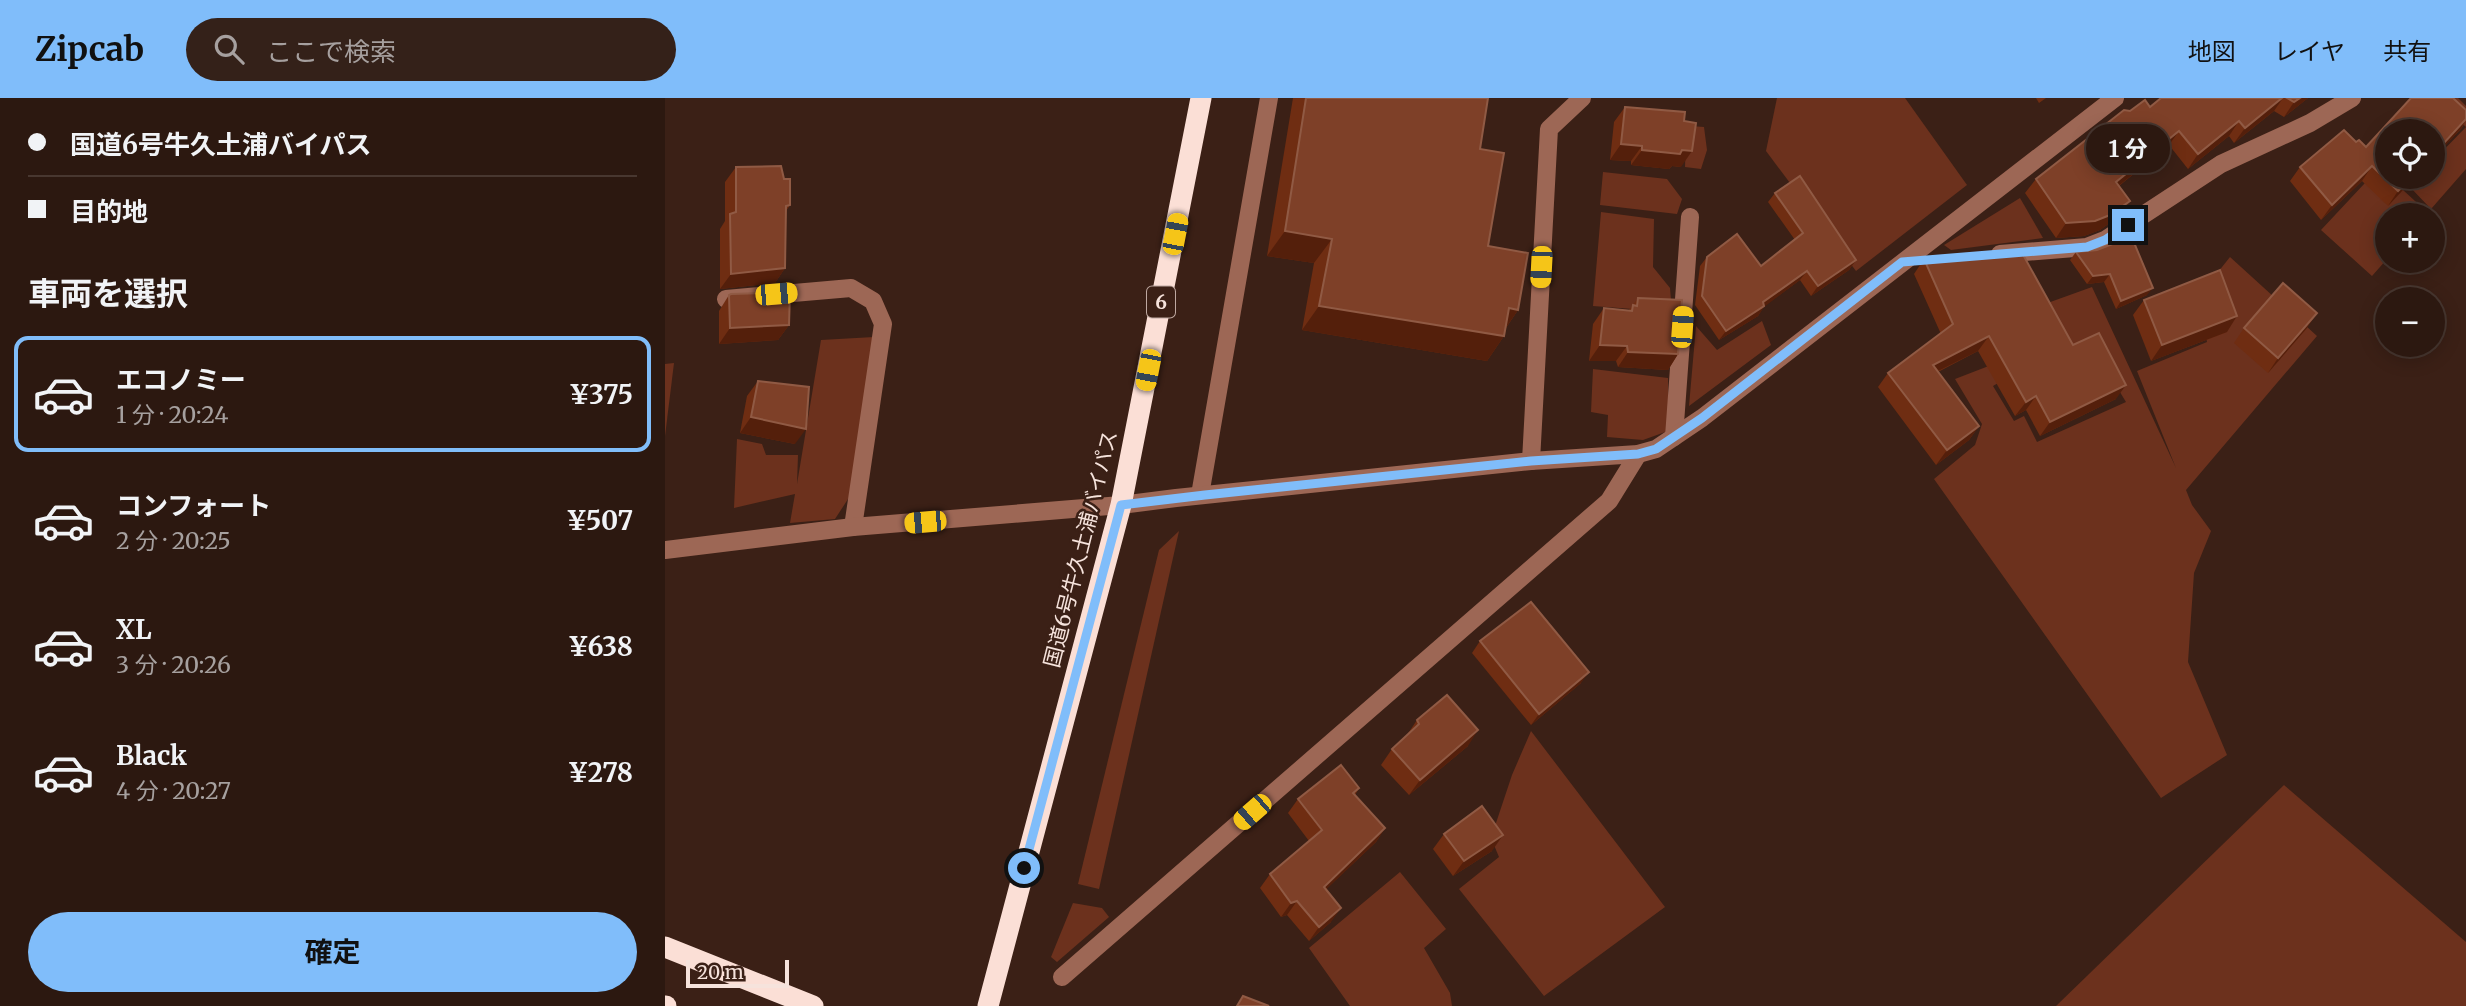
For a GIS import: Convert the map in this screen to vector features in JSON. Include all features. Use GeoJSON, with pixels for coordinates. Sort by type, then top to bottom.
{"type":"FeatureCollection","features":[{"type":"Feature","properties":{"kind":"highway","name":"国道6号牛久土浦バイパス"},"geometry":{"type":"LineString","coordinates":[[988,1006],[1121,505],[1201,98]]}},
{"type":"Feature","properties":{"kind":"highway"},"geometry":{"type":"LineString","coordinates":[[665,947],[813,1006]]}},
{"type":"Feature","properties":{"kind":"street"},"geometry":{"type":"LineString","coordinates":[[1200,495],[1269,98]]}},
{"type":"Feature","properties":{"kind":"street"},"geometry":{"type":"LineString","coordinates":[[1531,461],[1549,128],[1582,98]]}},
{"type":"Feature","properties":{"kind":"street"},"geometry":{"type":"LineString","coordinates":[[665,550],[853,527],[1121,505],[1531,461],[1638,454],[1656,449],[1702,418],[2115,98]]}},
{"type":"Feature","properties":{"kind":"street"},"geometry":{"type":"LineString","coordinates":[[1982,255],[2087,247],[2105,240],[2221,164],[2310,123],[2352,98]]}},
{"type":"Feature","properties":{"kind":"street"},"geometry":{"type":"LineString","coordinates":[[1674,437],[1690,217]]}},
{"type":"Feature","properties":{"kind":"street"},"geometry":{"type":"LineString","coordinates":[[1902,262],[1929,259]]}},
{"type":"Feature","properties":{"kind":"street"},"geometry":{"type":"LineString","coordinates":[[726,299],[851,288],[873,300],[883,324],[853,527]]}},
{"type":"Feature","properties":{"kind":"street"},"geometry":{"type":"LineString","coordinates":[[1062,978],[1609,501],[1638,454]]}},
{"type":"Feature","properties":{"kind":"shaded area"},"geometry":{"type":"Polygon","coordinates":[[[1777,98],[1905,98],[1967,185],[1856,271],[1766,151],[1777,98]]]}},
{"type":"Feature","properties":{"kind":"shaded area"},"geometry":{"type":"Polygon","coordinates":[[[2433,98],[2458,98],[2466,106],[2466,127],[2433,98]]]}},
{"type":"Feature","properties":{"kind":"shaded area"},"geometry":{"type":"Polygon","coordinates":[[[1677,125],[1704,127],[1707,150],[1701,169],[1685,167],[1686,135],[1677,125]]]}},
{"type":"Feature","properties":{"kind":"shaded area"},"geometry":{"type":"Polygon","coordinates":[[[2466,127],[2466,169],[2436,203],[2425,203],[2412,189],[2445,189],[2445,149],[2466,127]]]}},
{"type":"Feature","properties":{"kind":"shaded area"},"geometry":{"type":"Polygon","coordinates":[[[1603,172],[1667,179],[1682,199],[1677,214],[1600,205],[1603,172]]]}},
{"type":"Feature","properties":{"kind":"shaded area"},"geometry":{"type":"Polygon","coordinates":[[[2375,172],[2375,189],[2402,189],[2417,203],[2375,203],[2375,273],[2372,276],[2321,230],[2375,172]]]}},
{"type":"Feature","properties":{"kind":"shaded area"},"geometry":{"type":"Polygon","coordinates":[[[2020,198],[2043,238],[1951,250],[1944,245],[2020,198]]]}},
{"type":"Feature","properties":{"kind":"shaded area"},"geometry":{"type":"Polygon","coordinates":[[[1601,212],[1654,219],[1653,267],[1670,288],[1672,312],[1593,306],[1601,212]]]}},
{"type":"Feature","properties":{"kind":"shaded area"},"geometry":{"type":"Polygon","coordinates":[[[2230,257],[2317,336],[2186,490],[2192,505],[2211,531],[2194,573],[2188,662],[2227,755],[2161,798],[1934,479],[1975,445],[1982,424],[1955,379],[2012,357],[2017,372],[1993,386],[2014,421],[2024,416],[2037,442],[2126,402],[2090,343],[2066,351],[2042,305],[2092,287],[2176,468],[2137,371],[2207,342],[2205,331],[2214,277],[2230,257]]]}},
{"type":"Feature","properties":{"kind":"shaded area"},"geometry":{"type":"Polygon","coordinates":[[[1762,321],[1771,345],[1689,406],[1696,326],[1717,350],[1762,321]]]}},
{"type":"Feature","properties":{"kind":"shaded area"},"geometry":{"type":"Polygon","coordinates":[[[874,337],[850,496],[835,519],[790,523],[795,494],[734,508],[737,439],[762,444],[766,455],[798,455],[797,484],[821,340],[874,337]]]}},
{"type":"Feature","properties":{"kind":"shaded area"},"geometry":{"type":"Polygon","coordinates":[[[674,363],[665,436],[665,364],[674,363]]]}},
{"type":"Feature","properties":{"kind":"shaded area"},"geometry":{"type":"Polygon","coordinates":[[[1593,369],[1668,378],[1668,431],[1643,440],[1607,437],[1608,415],[1591,412],[1593,369]]]}},
{"type":"Feature","properties":{"kind":"shaded area"},"geometry":{"type":"Polygon","coordinates":[[[1179,531],[1099,889],[1078,884],[1159,550],[1179,531]]]}},
{"type":"Feature","properties":{"kind":"shaded area"},"geometry":{"type":"Polygon","coordinates":[[[1531,731],[1665,907],[1544,996],[1459,889],[1499,857],[1491,838],[1512,775],[1531,731]]]}},
{"type":"Feature","properties":{"kind":"shaded area"},"geometry":{"type":"Polygon","coordinates":[[[2284,785],[2466,942],[2466,1006],[2056,1006],[2284,785]]]}},
{"type":"Feature","properties":{"kind":"shaded area"},"geometry":{"type":"Polygon","coordinates":[[[1400,872],[1446,929],[1424,948],[1450,993],[1452,1006],[1350,1006],[1309,948],[1400,872]]]}},
{"type":"Feature","properties":{"kind":"shaded area"},"geometry":{"type":"Polygon","coordinates":[[[1073,903],[1102,908],[1109,917],[1057,962],[1051,957],[1073,903]]]}},
{"type":"Feature","properties":{"kind":"building"},"geometry":{"type":"Polygon","coordinates":[[[1306,98],[1488,98],[1480,149],[1504,153],[1488,246],[1528,253],[1518,310],[1509,308],[1504,336],[1319,306],[1332,239],[1285,231],[1306,98]]]}},
{"type":"Feature","properties":{"kind":"building"},"geometry":{"type":"Polygon","coordinates":[[[2161,98],[2282,98],[2245,128],[2239,121],[2198,154],[2179,131],[2116,182],[2130,201],[2110,215],[2095,221],[2066,223],[2036,179],[2124,110],[2130,111],[2145,100],[2150,107],[2161,98]]]}},
{"type":"Feature","properties":{"kind":"building"},"geometry":{"type":"Polygon","coordinates":[[[2411,98],[2453,98],[2466,110],[2466,119],[2445,142],[2445,119],[2392,119],[2411,98]]]}},
{"type":"Feature","properties":{"kind":"building"},"geometry":{"type":"Polygon","coordinates":[[[1625,107],[1685,112],[1684,121],[1696,123],[1692,151],[1682,150],[1680,154],[1642,150],[1642,146],[1621,144],[1625,107]]]}},
{"type":"Feature","properties":{"kind":"building"},"geometry":{"type":"Polygon","coordinates":[[[2344,130],[2356,142],[2359,140],[2366,147],[2375,137],[2375,169],[2372,166],[2332,205],[2300,167],[2344,130]]]}},
{"type":"Feature","properties":{"kind":"building"},"geometry":{"type":"Polygon","coordinates":[[[781,166],[784,179],[790,179],[790,205],[786,206],[785,268],[731,274],[730,214],[736,212],[736,167],[781,166]]]}},
{"type":"Feature","properties":{"kind":"building"},"geometry":{"type":"Polygon","coordinates":[[[1800,176],[1856,260],[1818,286],[1807,271],[1763,302],[1764,306],[1726,331],[1702,296],[1707,257],[1737,234],[1761,266],[1803,233],[1775,193],[1800,176]]]}},
{"type":"Feature","properties":{"kind":"building"},"geometry":{"type":"Polygon","coordinates":[[[2130,233],[2153,288],[2121,301],[2110,274],[2093,276],[2076,252],[2097,250],[2130,233]]]}},
{"type":"Feature","properties":{"kind":"building"},"geometry":{"type":"Polygon","coordinates":[[[2021,251],[2073,345],[2099,333],[2126,385],[2050,422],[2036,396],[2026,402],[1989,336],[1933,365],[1979,426],[1947,450],[1888,373],[1953,324],[1924,259],[2021,251]]]}},
{"type":"Feature","properties":{"kind":"building"},"geometry":{"type":"Polygon","coordinates":[[[2220,270],[2237,316],[2162,345],[2144,300],[2220,270]]]}},
{"type":"Feature","properties":{"kind":"building"},"geometry":{"type":"Polygon","coordinates":[[[2283,283],[2317,313],[2278,358],[2244,328],[2283,283]]]}},
{"type":"Feature","properties":{"kind":"building"},"geometry":{"type":"Polygon","coordinates":[[[790,292],[789,325],[730,328],[729,295],[790,292]]]}},
{"type":"Feature","properties":{"kind":"building"},"geometry":{"type":"Polygon","coordinates":[[[1638,298],[1682,300],[1678,354],[1628,352],[1627,346],[1600,345],[1604,308],[1632,311],[1633,305],[1637,306],[1638,298]]]}},
{"type":"Feature","properties":{"kind":"building"},"geometry":{"type":"Polygon","coordinates":[[[758,381],[809,387],[806,429],[751,417],[758,381]]]}},
{"type":"Feature","properties":{"kind":"building"},"geometry":{"type":"Polygon","coordinates":[[[1531,602],[1589,672],[1539,714],[1480,641],[1531,602]]]}},
{"type":"Feature","properties":{"kind":"building"},"geometry":{"type":"Polygon","coordinates":[[[1447,695],[1478,730],[1420,780],[1392,749],[1419,724],[1417,720],[1447,695]]]}},
{"type":"Feature","properties":{"kind":"building"},"geometry":{"type":"Polygon","coordinates":[[[1341,765],[1359,788],[1353,793],[1385,828],[1324,887],[1341,908],[1319,927],[1297,901],[1291,903],[1270,874],[1322,830],[1298,799],[1341,765]]]}},
{"type":"Feature","properties":{"kind":"building"},"geometry":{"type":"Polygon","coordinates":[[[1482,806],[1503,835],[1464,861],[1444,834],[1482,806]]]}},
{"type":"Feature","properties":{"kind":"building"},"geometry":{"type":"Polygon","coordinates":[[[1243,996],[1269,1006],[1237,1006],[1243,996]]]}},
{"type":"Feature","properties":{"kind":"route"},"geometry":{"type":"LineString","coordinates":[[1024,868],[1121,505],[1531,461],[1638,454],[1656,449],[1702,418],[1902,262],[2087,247],[2105,240],[2128,225]]}}]}
